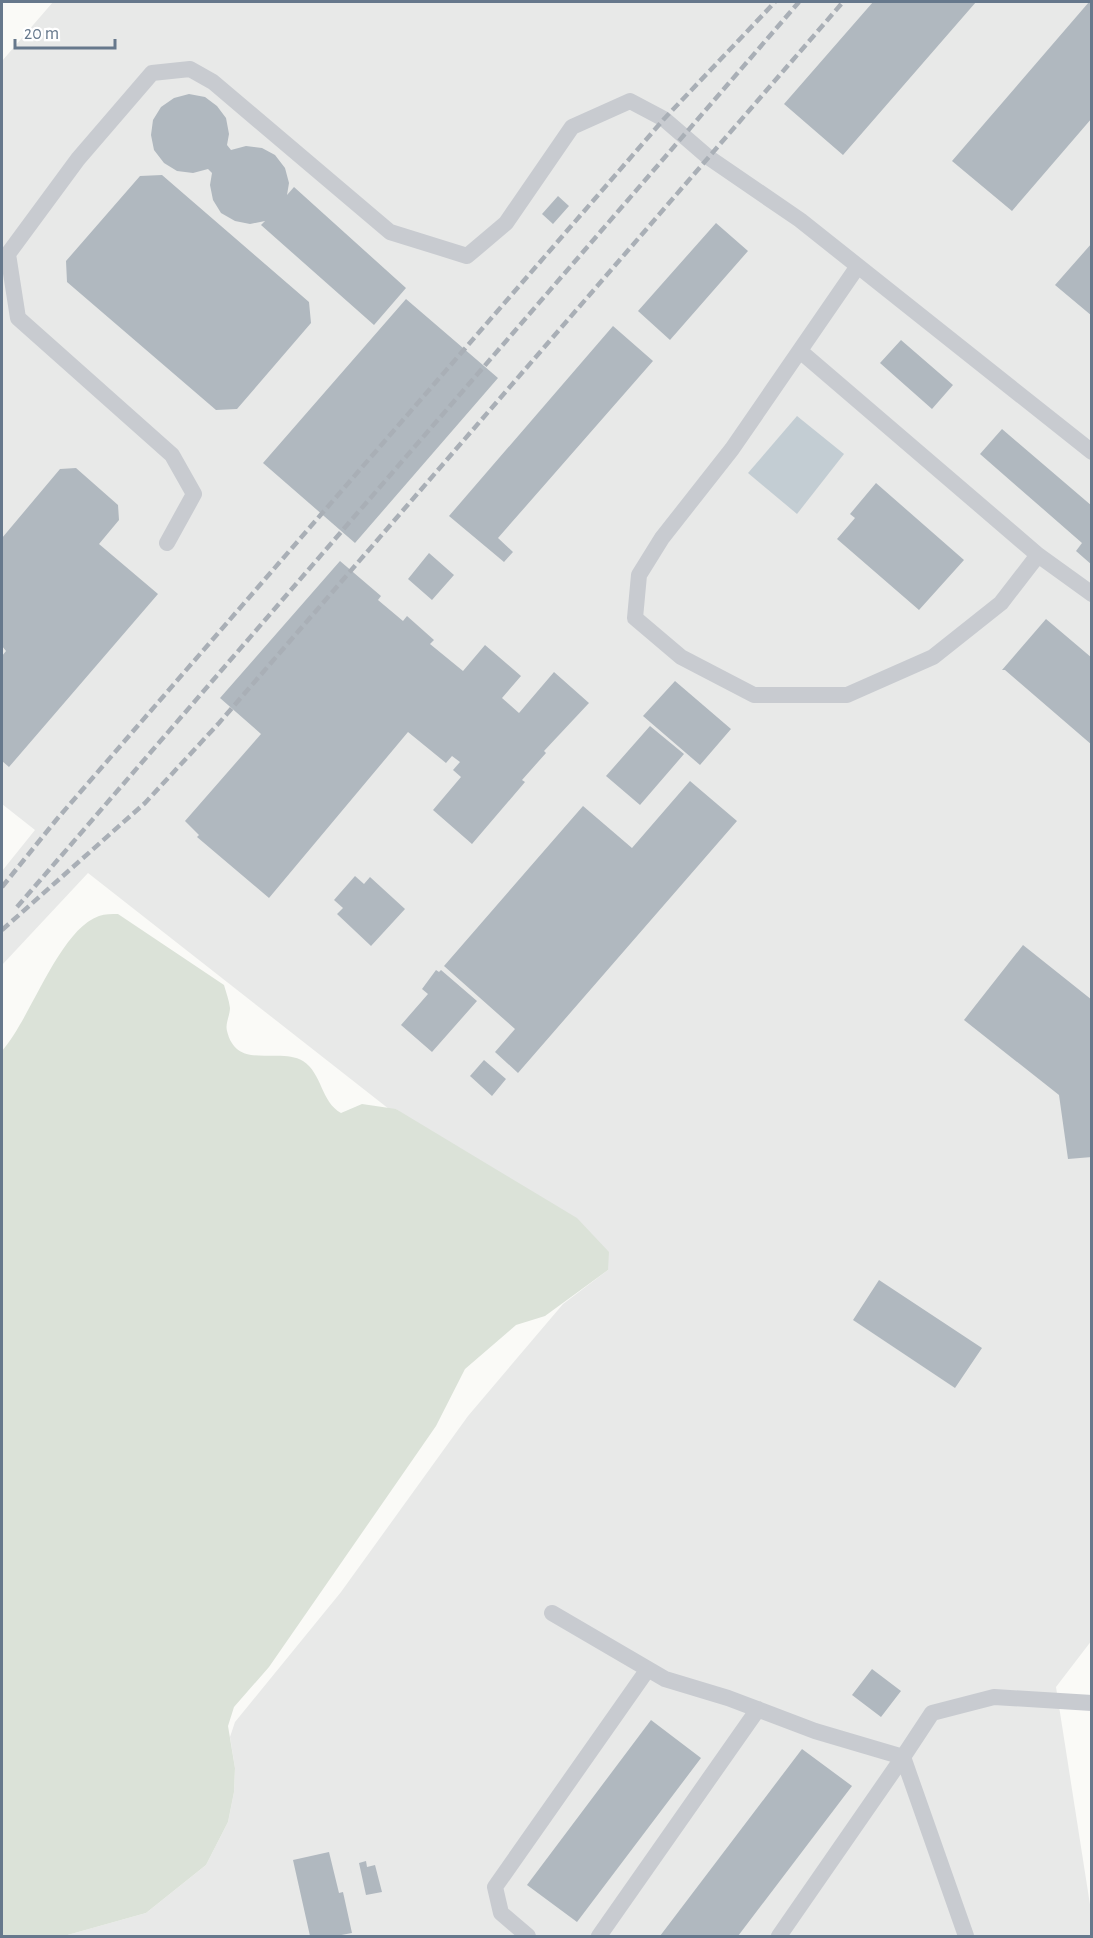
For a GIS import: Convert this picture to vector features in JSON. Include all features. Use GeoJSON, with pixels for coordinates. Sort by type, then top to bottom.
{"type":"FeatureCollection","features":[{"type":"Feature","properties":{"kind":"lane"},"geometry":{"type":"LineString","coordinates":[[167,543],[194,494],[172,455],[18,318],[8,255],[78,159],[152,73],[190,69],[213,82],[390,232],[467,256],[506,223],[572,127],[630,101],[664,119],[708,157],[800,220],[1092,452]]}},
{"type":"Feature","properties":{"kind":"lane"},"geometry":{"type":"LineString","coordinates":[[858,266],[732,449],[662,538],[639,575],[635,618],[681,657],[754,695],[847,695],[933,657],[1001,603],[1038,555]]}},
{"type":"Feature","properties":{"kind":"lane"},"geometry":{"type":"LineString","coordinates":[[800,351],[1038,555],[1092,594]]}},
{"type":"Feature","properties":{"kind":"lane"},"geometry":{"type":"LineString","coordinates":[[552,1613],[665,1679],[758,1709],[815,1731],[903,1757]]}},
{"type":"Feature","properties":{"kind":"lane"},"geometry":{"type":"LineString","coordinates":[[528,1936],[501,1913],[495,1887],[648,1669]]}},
{"type":"Feature","properties":{"kind":"lane"},"geometry":{"type":"LineString","coordinates":[[779,1936],[932,1713],[994,1697],[1092,1703]]}},
{"type":"Feature","properties":{"kind":"lane"},"geometry":{"type":"LineString","coordinates":[[599,1936],[758,1709]]}},
{"type":"Feature","properties":{"kind":"lane"},"geometry":{"type":"LineString","coordinates":[[903,1757],[966,1936]]}},
{"type":"Feature","properties":{"kind":"shaded area"},"geometry":{"type":"Polygon","coordinates":[[[53,2],[1091,2],[1092,1640],[1056,1687],[1091,1911],[1091,1936],[64,1936],[146,1913],[206,1865],[228,1822],[234,1792],[235,1768],[230,1737],[235,1722],[341,1592],[468,1416],[563,1304],[608,1270],[396,1109],[389,1109],[88,873],[2,965],[2,871],[35,830],[2,804],[2,61],[53,2]]]}},
{"type":"Feature","properties":{"kind":"shaded area"},"geometry":{"type":"Polygon","coordinates":[[[797,416],[844,454],[797,514],[748,473],[797,416]]]}},
{"type":"Feature","properties":{"kind":"shaded area"},"geometry":{"type":"Polygon","coordinates":[[[118,914],[224,985],[230,1008],[227,1031],[232,1043],[240,1051],[249,1055],[293,1057],[303,1061],[314,1073],[329,1102],[341,1113],[362,1104],[396,1109],[577,1218],[609,1252],[608,1270],[545,1316],[516,1325],[465,1369],[436,1426],[269,1667],[234,1707],[228,1726],[235,1768],[234,1792],[228,1822],[206,1865],[146,1913],[64,1936],[2,1936],[2,1051],[71,938],[85,924],[99,916],[118,914]]]}},
{"type":"Feature","properties":{"kind":"building"},"geometry":{"type":"Polygon","coordinates":[[[873,2],[976,2],[843,155],[784,104],[873,2]]]}},
{"type":"Feature","properties":{"kind":"building"},"geometry":{"type":"Polygon","coordinates":[[[1089,2],[1092,2],[1092,118],[1012,211],[952,161],[1089,2]]]}},
{"type":"Feature","properties":{"kind":"building"},"geometry":{"type":"Polygon","coordinates":[[[189,94],[205,97],[217,106],[226,118],[229,134],[227,145],[231,150],[246,146],[262,148],[275,155],[285,168],[289,183],[287,195],[294,187],[406,288],[374,325],[261,225],[265,221],[250,224],[235,221],[221,213],[213,200],[210,185],[212,173],[208,169],[193,173],[177,171],[164,163],[154,150],[151,135],[153,120],[161,107],[174,98],[189,94]]]}},
{"type":"Feature","properties":{"kind":"building"},"geometry":{"type":"Polygon","coordinates":[[[162,175],[309,302],[311,323],[237,409],[216,410],[67,282],[66,261],[140,176],[162,175]]]}},
{"type":"Feature","properties":{"kind":"building"},"geometry":{"type":"Polygon","coordinates":[[[558,196],[569,206],[553,224],[542,214],[558,196]]]}},
{"type":"Feature","properties":{"kind":"building"},"geometry":{"type":"Polygon","coordinates":[[[716,223],[748,251],[670,340],[638,311],[716,223]]]}},
{"type":"Feature","properties":{"kind":"building"},"geometry":{"type":"Polygon","coordinates":[[[1092,243],[1092,316],[1055,285],[1092,243]]]}},
{"type":"Feature","properties":{"kind":"building"},"geometry":{"type":"Polygon","coordinates":[[[406,299],[498,378],[355,543],[263,463],[406,299]]]}},
{"type":"Feature","properties":{"kind":"building"},"geometry":{"type":"Polygon","coordinates":[[[613,326],[653,361],[498,538],[513,552],[504,562],[449,516],[613,326]]]}},
{"type":"Feature","properties":{"kind":"building"},"geometry":{"type":"Polygon","coordinates":[[[901,340],[953,385],[932,409],[880,363],[901,340]]]}},
{"type":"Feature","properties":{"kind":"building"},"geometry":{"type":"Polygon","coordinates":[[[1002,429],[1092,506],[1092,565],[1076,551],[1082,543],[980,454],[1002,429]]]}},
{"type":"Feature","properties":{"kind":"building"},"geometry":{"type":"Polygon","coordinates":[[[76,468],[118,505],[119,520],[99,544],[158,594],[9,767],[2,761],[2,656],[6,651],[2,646],[2,538],[60,469],[76,468]]]}},
{"type":"Feature","properties":{"kind":"building"},"geometry":{"type":"Polygon","coordinates":[[[876,483],[964,560],[919,610],[837,539],[855,518],[850,514],[876,483]]]}},
{"type":"Feature","properties":{"kind":"building"},"geometry":{"type":"Polygon","coordinates":[[[429,553],[454,575],[432,600],[408,579],[429,553]]]}},
{"type":"Feature","properties":{"kind":"building"},"geometry":{"type":"Polygon","coordinates":[[[340,561],[381,596],[378,600],[403,621],[407,616],[434,640],[430,644],[463,671],[485,645],[521,676],[502,698],[519,713],[554,672],[589,703],[544,751],[546,753],[522,780],[525,782],[472,844],[433,810],[461,777],[453,770],[460,762],[452,756],[446,763],[408,732],[269,898],[197,837],[199,835],[185,821],[261,734],[220,698],[340,561]]]}},
{"type":"Feature","properties":{"kind":"building"},"geometry":{"type":"Polygon","coordinates":[[[1046,619],[1092,658],[1092,745],[1005,670],[1002,670],[1046,619]]]}},
{"type":"Feature","properties":{"kind":"building"},"geometry":{"type":"Polygon","coordinates":[[[675,681],[731,729],[700,765],[643,716],[675,681]]]}},
{"type":"Feature","properties":{"kind":"building"},"geometry":{"type":"Polygon","coordinates":[[[650,726],[684,754],[640,805],[606,776],[650,726]]]}},
{"type":"Feature","properties":{"kind":"building"},"geometry":{"type":"Polygon","coordinates":[[[690,781],[737,821],[518,1073],[495,1052],[515,1029],[444,966],[583,806],[632,848],[690,781]]]}},
{"type":"Feature","properties":{"kind":"building"},"geometry":{"type":"Polygon","coordinates":[[[355,876],[364,884],[370,877],[405,909],[371,946],[337,914],[343,908],[334,900],[355,876]]]}},
{"type":"Feature","properties":{"kind":"building"},"geometry":{"type":"Polygon","coordinates":[[[1023,945],[1092,1000],[1092,1157],[1068,1159],[1059,1095],[964,1020],[1023,945]]]}},
{"type":"Feature","properties":{"kind":"building"},"geometry":{"type":"Polygon","coordinates":[[[436,970],[439,972],[441,970],[477,1001],[432,1052],[401,1025],[428,994],[422,989],[436,970]]]}},
{"type":"Feature","properties":{"kind":"building"},"geometry":{"type":"Polygon","coordinates":[[[484,1060],[506,1079],[492,1096],[470,1076],[484,1060]]]}},
{"type":"Feature","properties":{"kind":"building"},"geometry":{"type":"Polygon","coordinates":[[[879,1280],[982,1348],[955,1388],[853,1320],[879,1280]]]}},
{"type":"Feature","properties":{"kind":"building"},"geometry":{"type":"Polygon","coordinates":[[[872,1669],[901,1691],[881,1717],[852,1695],[872,1669]]]}},
{"type":"Feature","properties":{"kind":"building"},"geometry":{"type":"Polygon","coordinates":[[[651,1720],[701,1758],[577,1922],[527,1885],[651,1720]]]}},
{"type":"Feature","properties":{"kind":"building"},"geometry":{"type":"Polygon","coordinates":[[[802,1749],[852,1786],[738,1936],[660,1936],[802,1749]]]}},
{"type":"Feature","properties":{"kind":"building"},"geometry":{"type":"Polygon","coordinates":[[[329,1852],[339,1893],[343,1892],[352,1933],[336,1936],[310,1936],[293,1860],[329,1852]]]}},
{"type":"Feature","properties":{"kind":"building"},"geometry":{"type":"Polygon","coordinates":[[[366,1861],[367,1867],[375,1865],[382,1892],[366,1895],[359,1863],[366,1861]]]}},
{"type":"Feature","properties":{"kind":"railway"},"geometry":{"type":"LineString","coordinates":[[2,887],[57,819],[664,119],[775,2]]}},
{"type":"Feature","properties":{"kind":"railway"},"geometry":{"type":"LineString","coordinates":[[17,907],[799,2]]}},
{"type":"Feature","properties":{"kind":"railway"},"geometry":{"type":"LineString","coordinates":[[2,930],[145,803],[219,723],[843,2]]}}]}
